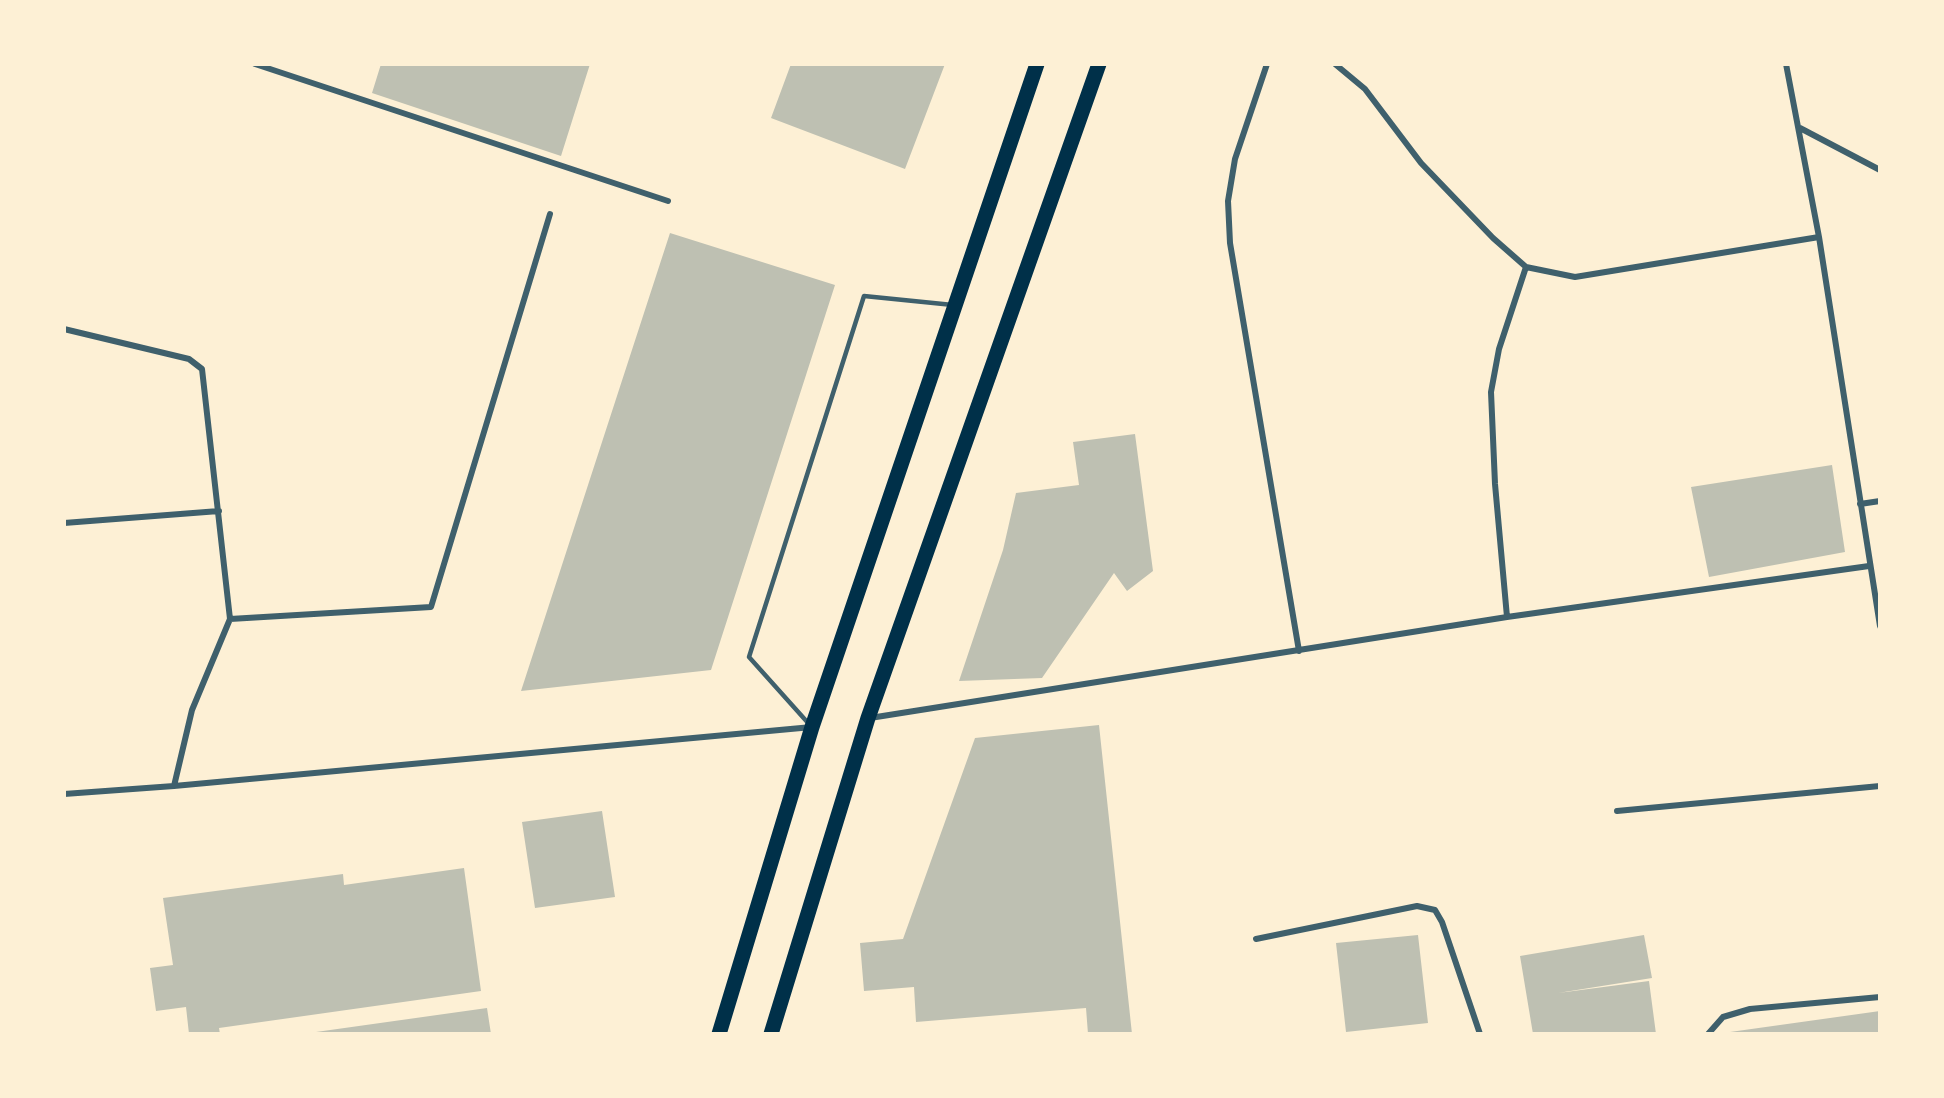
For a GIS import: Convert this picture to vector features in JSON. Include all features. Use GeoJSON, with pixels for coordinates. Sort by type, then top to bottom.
{"type":"FeatureCollection","features":[{"type":"Feature","properties":{"kind":"main road"},"geometry":{"type":"LineString","coordinates":[[719,1034],[812,727],[1037,64]]}},
{"type":"Feature","properties":{"kind":"main road"},"geometry":{"type":"LineString","coordinates":[[771,1034],[868,718],[1099,64]]}},
{"type":"Feature","properties":{"kind":"street"},"geometry":{"type":"LineString","coordinates":[[255,64],[668,201]]}},
{"type":"Feature","properties":{"kind":"street"},"geometry":{"type":"LineString","coordinates":[[1267,64],[1235,159],[1228,201],[1230,243],[1299,651]]}},
{"type":"Feature","properties":{"kind":"street"},"geometry":{"type":"LineString","coordinates":[[1335,64],[1365,89],[1421,163],[1493,238],[1527,267],[1575,277],[1819,237]]}},
{"type":"Feature","properties":{"kind":"street"},"geometry":{"type":"LineString","coordinates":[[1786,64],[1819,237],[1880,626]]}},
{"type":"Feature","properties":{"kind":"street"},"geometry":{"type":"LineString","coordinates":[[1800,128],[1880,170]]}},
{"type":"Feature","properties":{"kind":"street"},"geometry":{"type":"LineString","coordinates":[[230,619],[431,608],[550,214]]}},
{"type":"Feature","properties":{"kind":"street"},"geometry":{"type":"LineString","coordinates":[[1507,617],[1495,484],[1491,392],[1499,349],[1513,301],[1527,267]]}},
{"type":"Feature","properties":{"kind":"street"},"geometry":{"type":"LineString","coordinates":[[64,329],[189,359],[202,369],[230,619],[192,710],[174,786]]}},
{"type":"Feature","properties":{"kind":"street"},"geometry":{"type":"LineString","coordinates":[[1860,504],[1880,501]]}},
{"type":"Feature","properties":{"kind":"street"},"geometry":{"type":"LineString","coordinates":[[64,523],[219,511]]}},
{"type":"Feature","properties":{"kind":"street"},"geometry":{"type":"LineString","coordinates":[[868,718],[1507,617],[1869,566]]}},
{"type":"Feature","properties":{"kind":"street"},"geometry":{"type":"LineString","coordinates":[[64,794],[174,786],[812,727]]}},
{"type":"Feature","properties":{"kind":"street"},"geometry":{"type":"LineString","coordinates":[[1617,811],[1880,786]]}},
{"type":"Feature","properties":{"kind":"street"},"geometry":{"type":"LineString","coordinates":[[1256,939],[1417,906],[1435,910],[1442,922],[1480,1034]]}},
{"type":"Feature","properties":{"kind":"street"},"geometry":{"type":"LineString","coordinates":[[1708,1034],[1723,1017],[1750,1009],[1880,997]]}},
{"type":"Feature","properties":{"kind":"lane"},"geometry":{"type":"LineString","coordinates":[[812,727],[749,657],[864,296],[955,305]]}},
{"type":"Feature","properties":{"kind":"building"},"geometry":{"type":"Polygon","coordinates":[[[381,64],[590,64],[561,156],[372,93],[381,64]]]}},
{"type":"Feature","properties":{"kind":"building"},"geometry":{"type":"Polygon","coordinates":[[[791,64],[945,64],[905,169],[771,118],[791,64]]]}},
{"type":"Feature","properties":{"kind":"building"},"geometry":{"type":"Polygon","coordinates":[[[670,233],[835,285],[711,670],[521,691],[670,233]]]}},
{"type":"Feature","properties":{"kind":"building"},"geometry":{"type":"Polygon","coordinates":[[[1135,434],[1153,571],[1127,591],[1114,573],[1042,678],[959,681],[1003,550],[1016,493],[1079,485],[1073,442],[1135,434]]]}},
{"type":"Feature","properties":{"kind":"building"},"geometry":{"type":"Polygon","coordinates":[[[1832,465],[1845,552],[1709,577],[1691,487],[1832,465]]]}},
{"type":"Feature","properties":{"kind":"building"},"geometry":{"type":"Polygon","coordinates":[[[1099,725],[1132,1034],[1088,1034],[1086,1008],[916,1022],[914,987],[864,991],[860,943],[903,939],[975,738],[1099,725]]]}},
{"type":"Feature","properties":{"kind":"building"},"geometry":{"type":"Polygon","coordinates":[[[602,811],[615,897],[535,908],[522,822],[602,811]]]}},
{"type":"Feature","properties":{"kind":"building"},"geometry":{"type":"Polygon","coordinates":[[[464,868],[481,991],[219,1028],[220,1034],[189,1034],[186,1007],[156,1011],[150,968],[173,965],[163,898],[343,874],[344,885],[464,868]]]}},
{"type":"Feature","properties":{"kind":"building"},"geometry":{"type":"Polygon","coordinates":[[[1418,935],[1428,1023],[1346,1032],[1336,943],[1418,935]]]}},
{"type":"Feature","properties":{"kind":"building"},"geometry":{"type":"Polygon","coordinates":[[[1644,935],[1652,978],[1558,993],[1649,981],[1656,1034],[1533,1034],[1520,956],[1644,935]]]}},
{"type":"Feature","properties":{"kind":"building"},"geometry":{"type":"Polygon","coordinates":[[[487,1008],[491,1034],[316,1034],[316,1032],[487,1008]]]}},
{"type":"Feature","properties":{"kind":"building"},"geometry":{"type":"Polygon","coordinates":[[[1880,1011],[1880,1034],[1730,1034],[1730,1032],[1880,1011]]]}}]}
